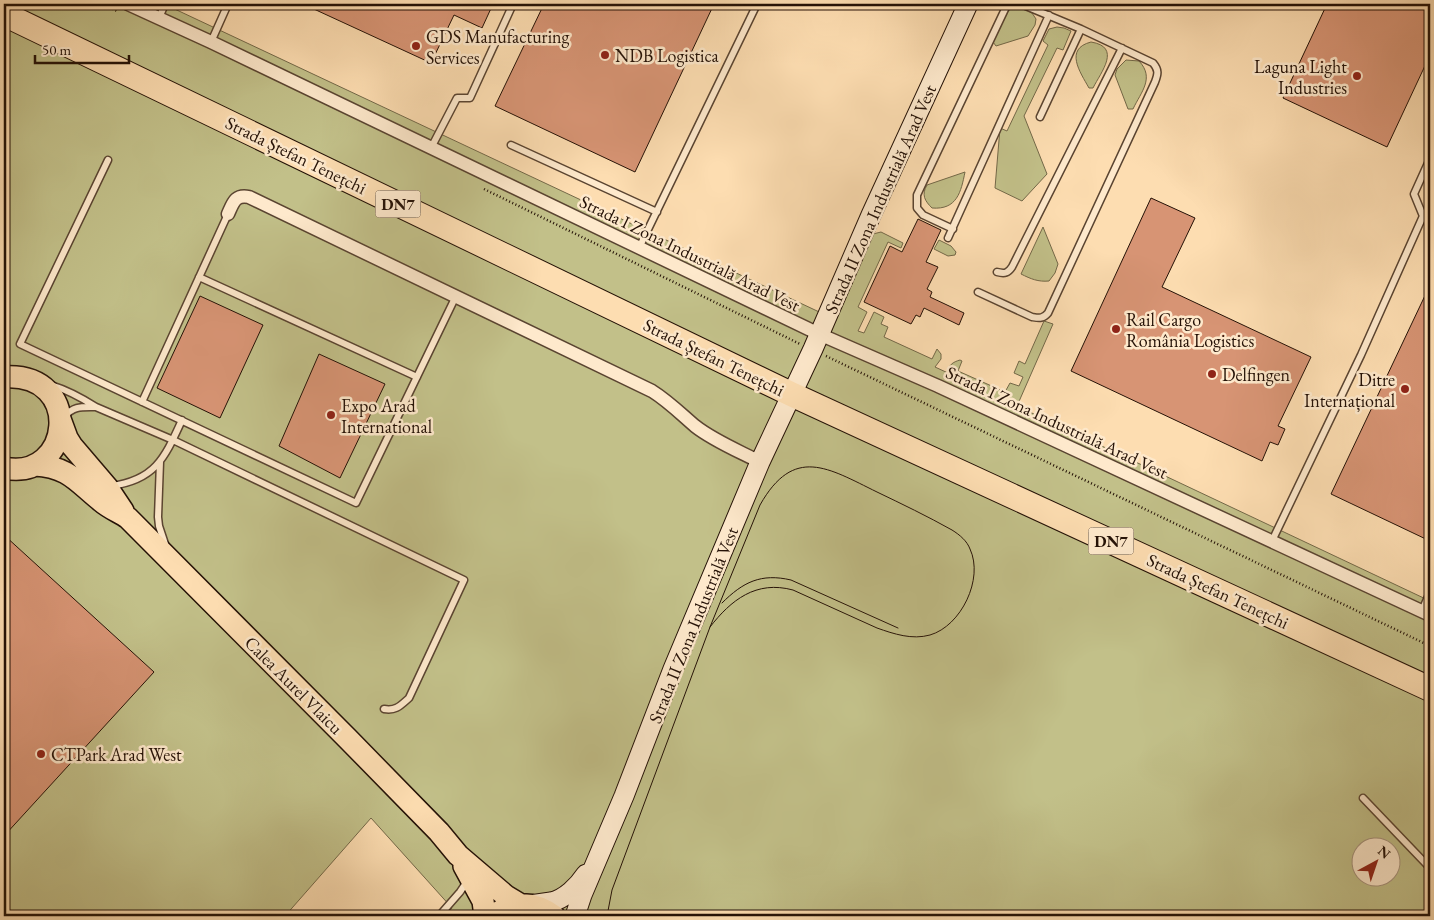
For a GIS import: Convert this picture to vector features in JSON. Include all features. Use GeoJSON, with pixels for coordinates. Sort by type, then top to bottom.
{"type":"FeatureCollection","features":[{"type":"Feature","properties":{"kind":"highway","name":"Strada Ștefan Tenețchi"},"geometry":{"type":"LineString","coordinates":[[4,14],[791,394],[1430,689]]}},
{"type":"Feature","properties":{"kind":"main road"},"geometry":{"type":"LineString","coordinates":[[14,376],[42,385],[51,395],[58,406],[60,419],[72,446],[107,487],[128,518]]}},
{"type":"Feature","properties":{"kind":"main road"},"geometry":{"type":"LineString","coordinates":[[35,465],[46,457],[54,447],[59,435],[60,419]]}},
{"type":"Feature","properties":{"kind":"main road"},"geometry":{"type":"LineString","coordinates":[[4,468],[21,469],[35,465],[44,465],[63,470],[100,501],[128,518]]}},
{"type":"Feature","properties":{"kind":"main road","name":"Calea Aurel Vlaicu"},"geometry":{"type":"LineString","coordinates":[[128,518],[439,832],[458,855],[506,896],[546,910],[554,916]]}},
{"type":"Feature","properties":{"kind":"main road","name":"Calea Aurel Vlaicu"},"geometry":{"type":"LineString","coordinates":[[458,855],[483,901],[485,916]]}},
{"type":"Feature","properties":{"kind":"main road"},"geometry":{"type":"LineString","coordinates":[[492,916],[502,909],[526,904]]}},
{"type":"Feature","properties":{"kind":"street","name":"Strada II Zona Industrială Arad Vest"},"geometry":{"type":"LineString","coordinates":[[791,394],[968,4]]}},
{"type":"Feature","properties":{"kind":"street","name":"Strada I Zona Industrială Arad Vest"},"geometry":{"type":"LineString","coordinates":[[124,8],[159,18],[211,42],[639,248],[816,342],[955,394],[1426,613]]}},
{"type":"Feature","properties":{"kind":"street"},"geometry":{"type":"LineString","coordinates":[[228,214],[235,199],[243,196],[249,197],[652,391],[665,399],[696,426],[760,462]]}},
{"type":"Feature","properties":{"kind":"street","name":"Strada II Zona Industrială Vest"},"geometry":{"type":"LineString","coordinates":[[575,916],[673,669],[760,462],[791,394]]}},
{"type":"Feature","properties":{"kind":"street","name":"Strada II Zona Industrială Vest"},"geometry":{"type":"LineString","coordinates":[[526,904],[553,902],[566,894],[580,883],[599,857]]}},
{"type":"Feature","properties":{"kind":"lane"},"geometry":{"type":"LineString","coordinates":[[159,18],[165,4]]}},
{"type":"Feature","properties":{"kind":"lane"},"geometry":{"type":"LineString","coordinates":[[211,42],[228,4]]}},
{"type":"Feature","properties":{"kind":"lane"},"geometry":{"type":"LineString","coordinates":[[431,148],[457,98],[470,98],[513,4]]}},
{"type":"Feature","properties":{"kind":"lane"},"geometry":{"type":"LineString","coordinates":[[639,248],[757,4]]}},
{"type":"Feature","properties":{"kind":"lane"},"geometry":{"type":"LineString","coordinates":[[952,229],[923,215],[917,208],[917,195],[1006,7],[1011,4]]}},
{"type":"Feature","properties":{"kind":"lane"},"geometry":{"type":"LineString","coordinates":[[978,292],[1032,317],[1040,318],[1048,313],[1158,74],[1157,68],[1153,63],[1081,29],[1021,4]]}},
{"type":"Feature","properties":{"kind":"lane"},"geometry":{"type":"LineString","coordinates":[[948,238],[1049,15]]}},
{"type":"Feature","properties":{"kind":"lane"},"geometry":{"type":"LineString","coordinates":[[1040,117],[1081,29]]}},
{"type":"Feature","properties":{"kind":"lane"},"geometry":{"type":"LineString","coordinates":[[998,272],[1004,274],[1012,267],[1122,48]]}},
{"type":"Feature","properties":{"kind":"lane"},"geometry":{"type":"LineString","coordinates":[[511,145],[657,212]]}},
{"type":"Feature","properties":{"kind":"lane"},"geometry":{"type":"LineString","coordinates":[[108,160],[20,344],[356,503],[456,296]]}},
{"type":"Feature","properties":{"kind":"lane"},"geometry":{"type":"LineString","coordinates":[[1272,541],[1427,215],[1414,194],[1430,162]]}},
{"type":"Feature","properties":{"kind":"lane"},"geometry":{"type":"LineString","coordinates":[[142,402],[228,214]]}},
{"type":"Feature","properties":{"kind":"lane"},"geometry":{"type":"LineString","coordinates":[[199,277],[417,377]]}},
{"type":"Feature","properties":{"kind":"lane"},"geometry":{"type":"LineString","coordinates":[[14,376],[60,388],[96,407],[173,440],[464,580],[409,698],[392,710],[384,709]]}},
{"type":"Feature","properties":{"kind":"lane"},"geometry":{"type":"LineString","coordinates":[[60,419],[78,407],[96,407]]}},
{"type":"Feature","properties":{"kind":"lane"},"geometry":{"type":"LineString","coordinates":[[107,487],[122,485],[142,478],[160,462],[182,420]]}},
{"type":"Feature","properties":{"kind":"lane"},"geometry":{"type":"LineString","coordinates":[[160,462],[159,526],[173,562]]}},
{"type":"Feature","properties":{"kind":"lane"},"geometry":{"type":"LineString","coordinates":[[1426,613],[1430,592]]}},
{"type":"Feature","properties":{"kind":"lane"},"geometry":{"type":"LineString","coordinates":[[1362,798],[1430,868]]}},
{"type":"Feature","properties":{"kind":"lane"},"geometry":{"type":"LineString","coordinates":[[439,916],[460,892],[470,877]]}},
{"type":"Feature","properties":{"kind":"path"},"geometry":{"type":"LineString","coordinates":[[103,4],[124,8]]}},
{"type":"Feature","properties":{"kind":"path"},"geometry":{"type":"LineString","coordinates":[[482,188],[816,342],[1430,646]]}},
{"type":"Feature","properties":{"kind":"shaded area"},"geometry":{"type":"Polygon","coordinates":[[[4,4],[164,4],[832,318],[869,235],[881,232],[903,243],[901,248],[888,242],[858,307],[867,312],[858,331],[864,333],[874,312],[884,317],[881,324],[888,327],[884,337],[932,359],[937,349],[941,354],[941,359],[935,367],[948,373],[951,364],[960,360],[962,361],[958,371],[1005,392],[1010,383],[1019,386],[1023,377],[1014,373],[1019,361],[1025,364],[1044,321],[1053,324],[1017,406],[1430,601],[1430,916],[445,916],[452,908],[371,818],[285,916],[4,916],[4,4]]]}},
{"type":"Feature","properties":{"kind":"shaded area"},"geometry":{"type":"Polygon","coordinates":[[[1019,6],[1032,13],[1036,19],[1035,25],[1028,36],[996,46],[993,42],[1008,11],[1019,6]]]}},
{"type":"Feature","properties":{"kind":"shaded area"},"geometry":{"type":"Polygon","coordinates":[[[1057,27],[1071,31],[1063,50],[1057,48],[1024,116],[1047,174],[1022,201],[995,188],[1000,128],[1007,131],[1048,45],[1043,41],[1049,29],[1057,27]]]}},
{"type":"Feature","properties":{"kind":"shaded area"},"geometry":{"type":"Polygon","coordinates":[[[1091,42],[1106,49],[1107,61],[1093,88],[1089,88],[1076,62],[1076,55],[1083,45],[1091,42]]]}},
{"type":"Feature","properties":{"kind":"shaded area"},"geometry":{"type":"Polygon","coordinates":[[[1126,60],[1139,61],[1146,73],[1143,91],[1133,109],[1128,109],[1115,75],[1117,69],[1126,60]]]}},
{"type":"Feature","properties":{"kind":"shaded area"},"geometry":{"type":"Polygon","coordinates":[[[965,172],[962,186],[952,203],[940,208],[932,208],[927,203],[924,192],[927,185],[965,172]]]}},
{"type":"Feature","properties":{"kind":"shaded area"},"geometry":{"type":"Polygon","coordinates":[[[1043,227],[1058,264],[1055,273],[1049,281],[1035,280],[1021,274],[1043,227]]]}},
{"type":"Feature","properties":{"kind":"shaded area"},"geometry":{"type":"Polygon","coordinates":[[[939,240],[951,246],[956,252],[955,255],[948,256],[934,249],[939,240]]]}},
{"type":"Feature","properties":{"kind":"building","name":"GDS Manufacturing Services"},"geometry":{"type":"Polygon","coordinates":[[[303,4],[493,4],[482,28],[454,15],[431,63],[303,4]]]}},
{"type":"Feature","properties":{"kind":"building","name":"NDB Logistica"},"geometry":{"type":"Polygon","coordinates":[[[544,4],[714,4],[635,172],[495,106],[544,4]]]}},
{"type":"Feature","properties":{"kind":"building","name":"Laguna Light Industries"},"geometry":{"type":"Polygon","coordinates":[[[1327,4],[1430,4],[1430,55],[1387,147],[1283,98],[1327,4]]]}},
{"type":"Feature","properties":{"kind":"building","name":"Delfingen"},"geometry":{"type":"Polygon","coordinates":[[[1151,198],[1195,218],[1162,287],[1311,357],[1278,426],[1285,429],[1278,445],[1270,442],[1262,461],[1071,371],[1151,198]]]}},
{"type":"Feature","properties":{"kind":"building"},"geometry":{"type":"Polygon","coordinates":[[[918,219],[941,230],[926,262],[938,267],[927,289],[932,292],[930,297],[964,313],[959,325],[924,308],[920,317],[916,315],[911,324],[864,302],[890,246],[902,252],[918,219]]]}},
{"type":"Feature","properties":{"kind":"building","name":"Ditre Internațional"},"geometry":{"type":"Polygon","coordinates":[[[1430,285],[1430,541],[1331,494],[1430,285]]]}},
{"type":"Feature","properties":{"kind":"building"},"geometry":{"type":"Polygon","coordinates":[[[200,296],[263,325],[220,418],[157,388],[200,296]]]}},
{"type":"Feature","properties":{"kind":"building","name":"Expo Arad International"},"geometry":{"type":"Polygon","coordinates":[[[319,354],[385,384],[340,478],[279,446],[319,354]]]}},
{"type":"Feature","properties":{"kind":"building","name":"CTPark Arad West"},"geometry":{"type":"Polygon","coordinates":[[[4,535],[154,672],[4,836],[4,535]]]}},
{"type":"Feature","properties":{"kind":"tram line"},"geometry":{"type":"LineString","coordinates":[[607,916],[612,890],[710,627],[760,505],[773,486],[786,474],[799,468],[813,467],[843,475],[955,532],[967,543],[974,561],[972,587],[960,612],[941,630],[930,635],[910,637],[877,628],[793,590],[780,588],[756,590],[746,595],[727,608],[710,627]]}},
{"type":"Feature","properties":{"kind":"tram line"},"geometry":{"type":"LineString","coordinates":[[722,603],[737,590],[753,581],[780,578],[791,580],[898,628]]}},
{"type":"Feature","properties":{"kind":"place","name":"GDS Manufacturing Services"},"geometry":{"type":"Point","coordinates":[416,46]}},
{"type":"Feature","properties":{"kind":"place","name":"NDB Logistica"},"geometry":{"type":"Point","coordinates":[605,55]}},
{"type":"Feature","properties":{"kind":"place","name":"Laguna Light Industries"},"geometry":{"type":"Point","coordinates":[1357,76]}},
{"type":"Feature","properties":{"kind":"place","name":"Rail Cargo România Logistics"},"geometry":{"type":"Point","coordinates":[1116,329]}},
{"type":"Feature","properties":{"kind":"place","name":"Delfingen"},"geometry":{"type":"Point","coordinates":[1212,374]}},
{"type":"Feature","properties":{"kind":"place","name":"Ditre Internațional"},"geometry":{"type":"Point","coordinates":[1405,389]}},
{"type":"Feature","properties":{"kind":"place","name":"Expo Arad International"},"geometry":{"type":"Point","coordinates":[331,415]}},
{"type":"Feature","properties":{"kind":"place","name":"CTPark Arad West"},"geometry":{"type":"Point","coordinates":[41,754]}}]}
